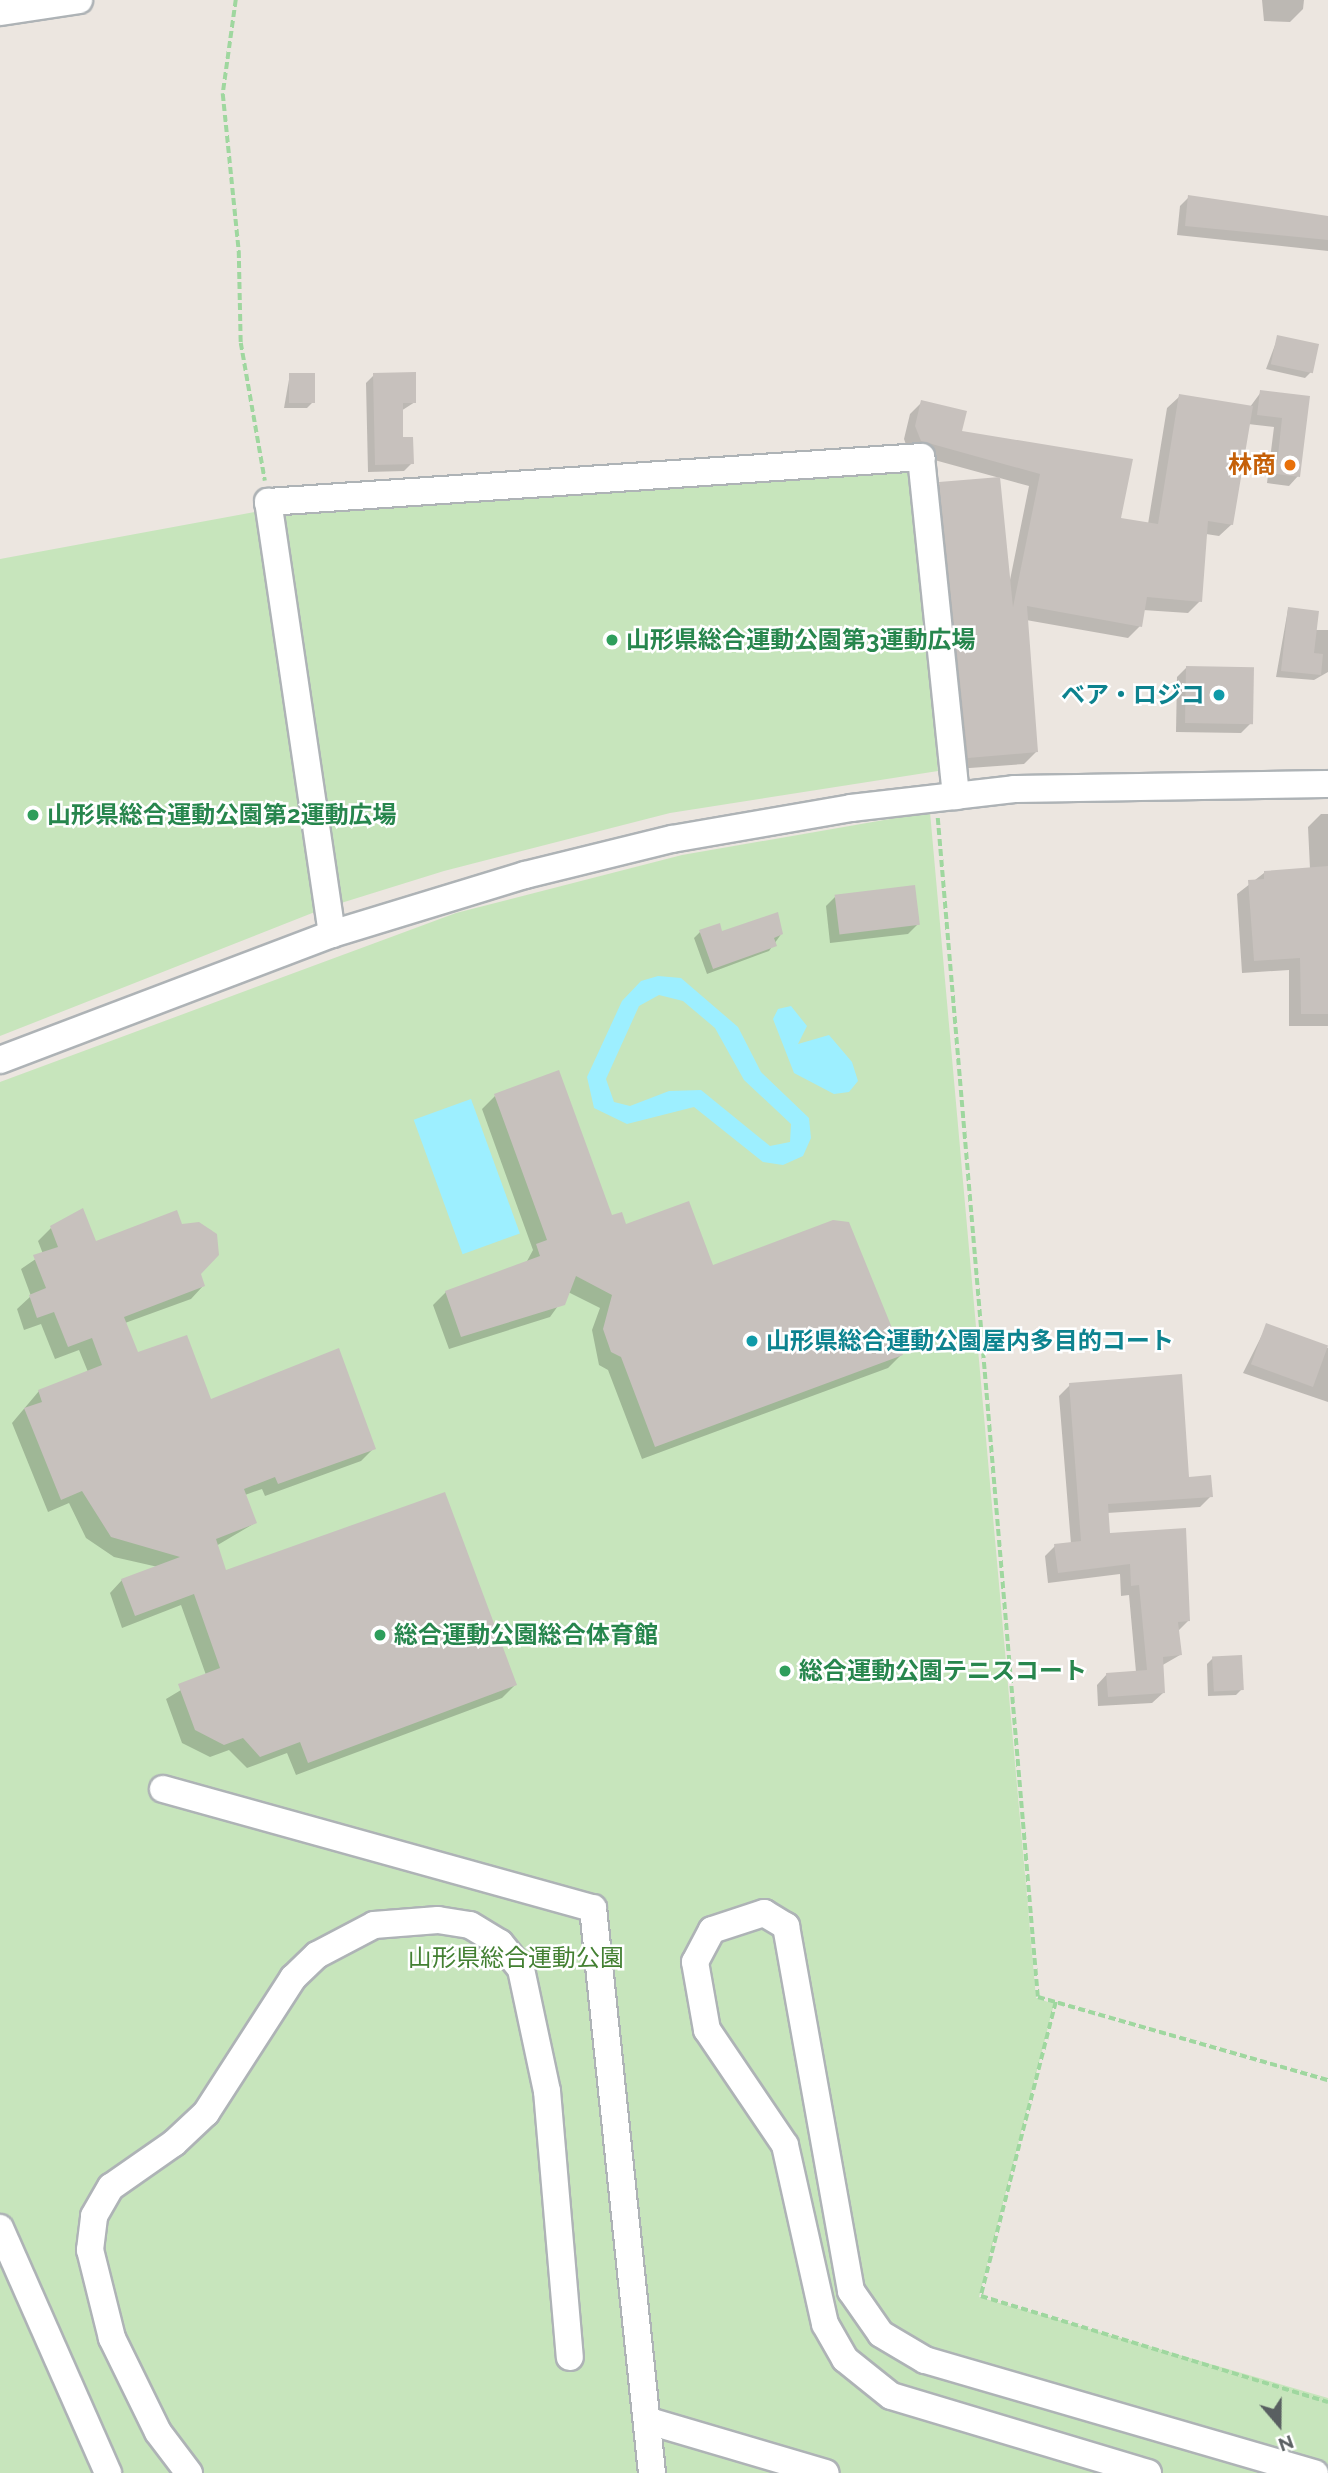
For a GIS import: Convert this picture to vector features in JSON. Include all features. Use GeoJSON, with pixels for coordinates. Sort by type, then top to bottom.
{"type":"FeatureCollection","features":[{"type":"Feature","properties":{"kind":"street"},"geometry":{"type":"LineString","coordinates":[[0,12],[79,0]]}},
{"type":"Feature","properties":{"kind":"street"},"geometry":{"type":"LineString","coordinates":[[332,934],[268,502],[921,457],[946,798]]}},
{"type":"Feature","properties":{"kind":"street"},"geometry":{"type":"LineString","coordinates":[[0,1060],[332,934],[512,879],[672,839],[946,798],[1100,784],[1328,784]]}},
{"type":"Feature","properties":{"kind":"street"},"geometry":{"type":"LineString","coordinates":[[163,1789],[593,1908],[649,2421],[652,2473]]}},
{"type":"Feature","properties":{"kind":"street"},"geometry":{"type":"LineString","coordinates":[[1148,2473],[891,2396],[845,2359],[825,2324],[785,2145],[707,2030],[695,1962],[712,1930],[764,1913],[786,1926],[851,2291],[881,2334],[925,2360],[1315,2473]]}},
{"type":"Feature","properties":{"kind":"street"},"geometry":{"type":"LineString","coordinates":[[189,2473],[136,2393],[112,2338],[90,2250],[94,2216],[110,2187],[174,2143],[206,2113],[293,1978],[317,1955],[374,1925],[438,1920],[470,1926],[500,1943],[521,1969],[547,2091],[570,2357]]}},
{"type":"Feature","properties":{"kind":"street"},"geometry":{"type":"LineString","coordinates":[[0,2228],[107,2473]]}},
{"type":"Feature","properties":{"kind":"street"},"geometry":{"type":"LineString","coordinates":[[649,2421],[826,2473]]}},
{"type":"Feature","properties":{"kind":"path"},"geometry":{"type":"LineString","coordinates":[[236,0],[223,94],[241,343],[268,502]]}},
{"type":"Feature","properties":{"kind":"path"},"geometry":{"type":"LineString","coordinates":[[946,798],[1038,1997],[1328,2080]]}},
{"type":"Feature","properties":{"kind":"path"},"geometry":{"type":"LineString","coordinates":[[1056,2002],[981,2296],[1328,2402]]}},
{"type":"Feature","properties":{"kind":"green space","name":"山形県総合運動公園第3運動広場"},"geometry":{"type":"Polygon","coordinates":[[[912,469],[938,771],[670,813],[444,871],[325,908],[0,1036],[0,559],[266,510],[912,469]]]}},
{"type":"Feature","properties":{"kind":"green space","name":"山形県総合運動公園"},"geometry":{"type":"Polygon","coordinates":[[[930,812],[1036,1998],[1054,2004],[979,2297],[1328,2398],[1328,2473],[0,2473],[0,1082],[456,913],[682,855],[930,812]]]}},
{"type":"Feature","properties":{"kind":"water"},"geometry":{"type":"Polygon","coordinates":[[[658,976],[681,978],[738,1027],[761,1072],[809,1118],[811,1138],[803,1156],[783,1165],[763,1162],[694,1107],[627,1124],[594,1108],[587,1077],[622,1001],[641,981],[658,976]],[[659,995],[639,1006],[606,1079],[614,1102],[630,1106],[669,1091],[701,1090],[770,1146],[790,1142],[791,1124],[744,1080],[715,1028],[683,1001],[659,995]]]}},
{"type":"Feature","properties":{"kind":"water"},"geometry":{"type":"Polygon","coordinates":[[[791,1006],[807,1026],[798,1044],[829,1035],[852,1062],[858,1081],[849,1092],[834,1094],[794,1073],[773,1019],[778,1009],[791,1006]]]}},
{"type":"Feature","properties":{"kind":"water"},"geometry":{"type":"Polygon","coordinates":[[[471,1099],[520,1233],[463,1254],[414,1120],[471,1099]]]}},
{"type":"Feature","properties":{"kind":"building"},"geometry":{"type":"Polygon","coordinates":[[[1188,195],[1328,216],[1328,240],[1185,226],[1188,195]]]}},
{"type":"Feature","properties":{"kind":"building"},"geometry":{"type":"Polygon","coordinates":[[[1277,335],[1319,344],[1313,373],[1271,364],[1277,335]]]}},
{"type":"Feature","properties":{"kind":"building"},"geometry":{"type":"Polygon","coordinates":[[[416,372],[416,403],[403,403],[403,437],[413,437],[414,464],[375,465],[373,373],[416,372]]]}},
{"type":"Feature","properties":{"kind":"building"},"geometry":{"type":"Polygon","coordinates":[[[289,373],[315,373],[315,403],[289,403],[289,373]]]}},
{"type":"Feature","properties":{"kind":"building"},"geometry":{"type":"Polygon","coordinates":[[[1260,390],[1310,396],[1300,477],[1276,474],[1282,418],[1257,415],[1260,390]]]}},
{"type":"Feature","properties":{"kind":"building"},"geometry":{"type":"Polygon","coordinates":[[[1179,394],[1253,406],[1233,525],[1208,521],[1202,602],[1147,597],[1142,627],[1027,606],[1038,752],[968,758],[939,482],[1000,477],[1013,607],[1040,474],[921,441],[915,426],[921,400],[967,411],[962,431],[1133,459],[1121,518],[1158,524],[1179,394]]]}},
{"type":"Feature","properties":{"kind":"building"},"geometry":{"type":"Polygon","coordinates":[[[1288,607],[1319,611],[1314,653],[1323,654],[1321,675],[1281,671],[1288,607]]]}},
{"type":"Feature","properties":{"kind":"building","name":"ベア・ロジコ"},"geometry":{"type":"Polygon","coordinates":[[[1186,666],[1254,667],[1253,724],[1185,723],[1186,666]]]}},
{"type":"Feature","properties":{"kind":"building"},"geometry":{"type":"Polygon","coordinates":[[[1328,866],[1328,1014],[1301,1014],[1300,958],[1254,961],[1248,880],[1264,879],[1264,871],[1328,866]]]}},
{"type":"Feature","properties":{"kind":"building"},"geometry":{"type":"Polygon","coordinates":[[[915,885],[920,925],[839,935],[835,895],[915,885]]]}},
{"type":"Feature","properties":{"kind":"building"},"geometry":{"type":"Polygon","coordinates":[[[778,912],[783,934],[774,938],[777,946],[713,969],[699,930],[720,923],[722,931],[778,912]]]}},
{"type":"Feature","properties":{"kind":"building"},"geometry":{"type":"Polygon","coordinates":[[[559,1070],[612,1215],[622,1212],[626,1224],[689,1201],[713,1265],[833,1220],[849,1222],[903,1355],[655,1447],[621,1357],[611,1352],[603,1329],[612,1295],[576,1276],[565,1305],[461,1337],[445,1291],[540,1256],[536,1244],[547,1240],[494,1094],[559,1070]]]}},
{"type":"Feature","properties":{"kind":"building"},"geometry":{"type":"Polygon","coordinates":[[[83,1208],[96,1241],[177,1210],[182,1224],[199,1222],[217,1234],[219,1255],[201,1274],[205,1286],[124,1317],[138,1352],[187,1335],[211,1399],[339,1348],[376,1449],[278,1484],[275,1477],[244,1489],[257,1523],[216,1539],[226,1570],[445,1492],[517,1685],[308,1763],[300,1742],[260,1757],[243,1738],[224,1745],[195,1730],[178,1684],[220,1668],[194,1594],[135,1616],[121,1579],[180,1557],[111,1537],[82,1491],[61,1500],[24,1408],[42,1402],[38,1390],[102,1365],[92,1338],[68,1347],[54,1312],[37,1318],[29,1295],[46,1288],[33,1255],[58,1247],[50,1226],[83,1208]]]}},
{"type":"Feature","properties":{"kind":"building"},"geometry":{"type":"Polygon","coordinates":[[[1266,1323],[1328,1346],[1313,1387],[1251,1364],[1266,1323]]]}},
{"type":"Feature","properties":{"kind":"building"},"geometry":{"type":"Polygon","coordinates":[[[1182,1374],[1189,1477],[1211,1475],[1213,1497],[1108,1504],[1110,1533],[1186,1528],[1190,1621],[1178,1622],[1182,1655],[1163,1657],[1165,1693],[1108,1697],[1106,1673],[1147,1670],[1139,1585],[1131,1586],[1130,1564],[1058,1573],[1054,1544],[1081,1541],[1069,1383],[1182,1374]]]}},
{"type":"Feature","properties":{"kind":"building"},"geometry":{"type":"Polygon","coordinates":[[[1242,1655],[1244,1690],[1214,1692],[1212,1657],[1242,1655]]]}},
{"type":"Feature","properties":{"kind":"place","name":"林商"},"geometry":{"type":"Point","coordinates":[1290,465]}},
{"type":"Feature","properties":{"kind":"place","name":"山形県総合運動公園第3運動広場"},"geometry":{"type":"Point","coordinates":[612,640]}},
{"type":"Feature","properties":{"kind":"place","name":"ベア・ロジコ"},"geometry":{"type":"Point","coordinates":[1219,695]}},
{"type":"Feature","properties":{"kind":"place","name":"山形県総合運動公園第2運動広場"},"geometry":{"type":"Point","coordinates":[33,815]}},
{"type":"Feature","properties":{"kind":"place","name":"山形県総合運動公園屋内多目的コート"},"geometry":{"type":"Point","coordinates":[752,1341]}},
{"type":"Feature","properties":{"kind":"place","name":"総合運動公園総合体育館"},"geometry":{"type":"Point","coordinates":[380,1635]}},
{"type":"Feature","properties":{"kind":"place","name":"総合運動公園テニスコート"},"geometry":{"type":"Point","coordinates":[785,1671]}}]}
